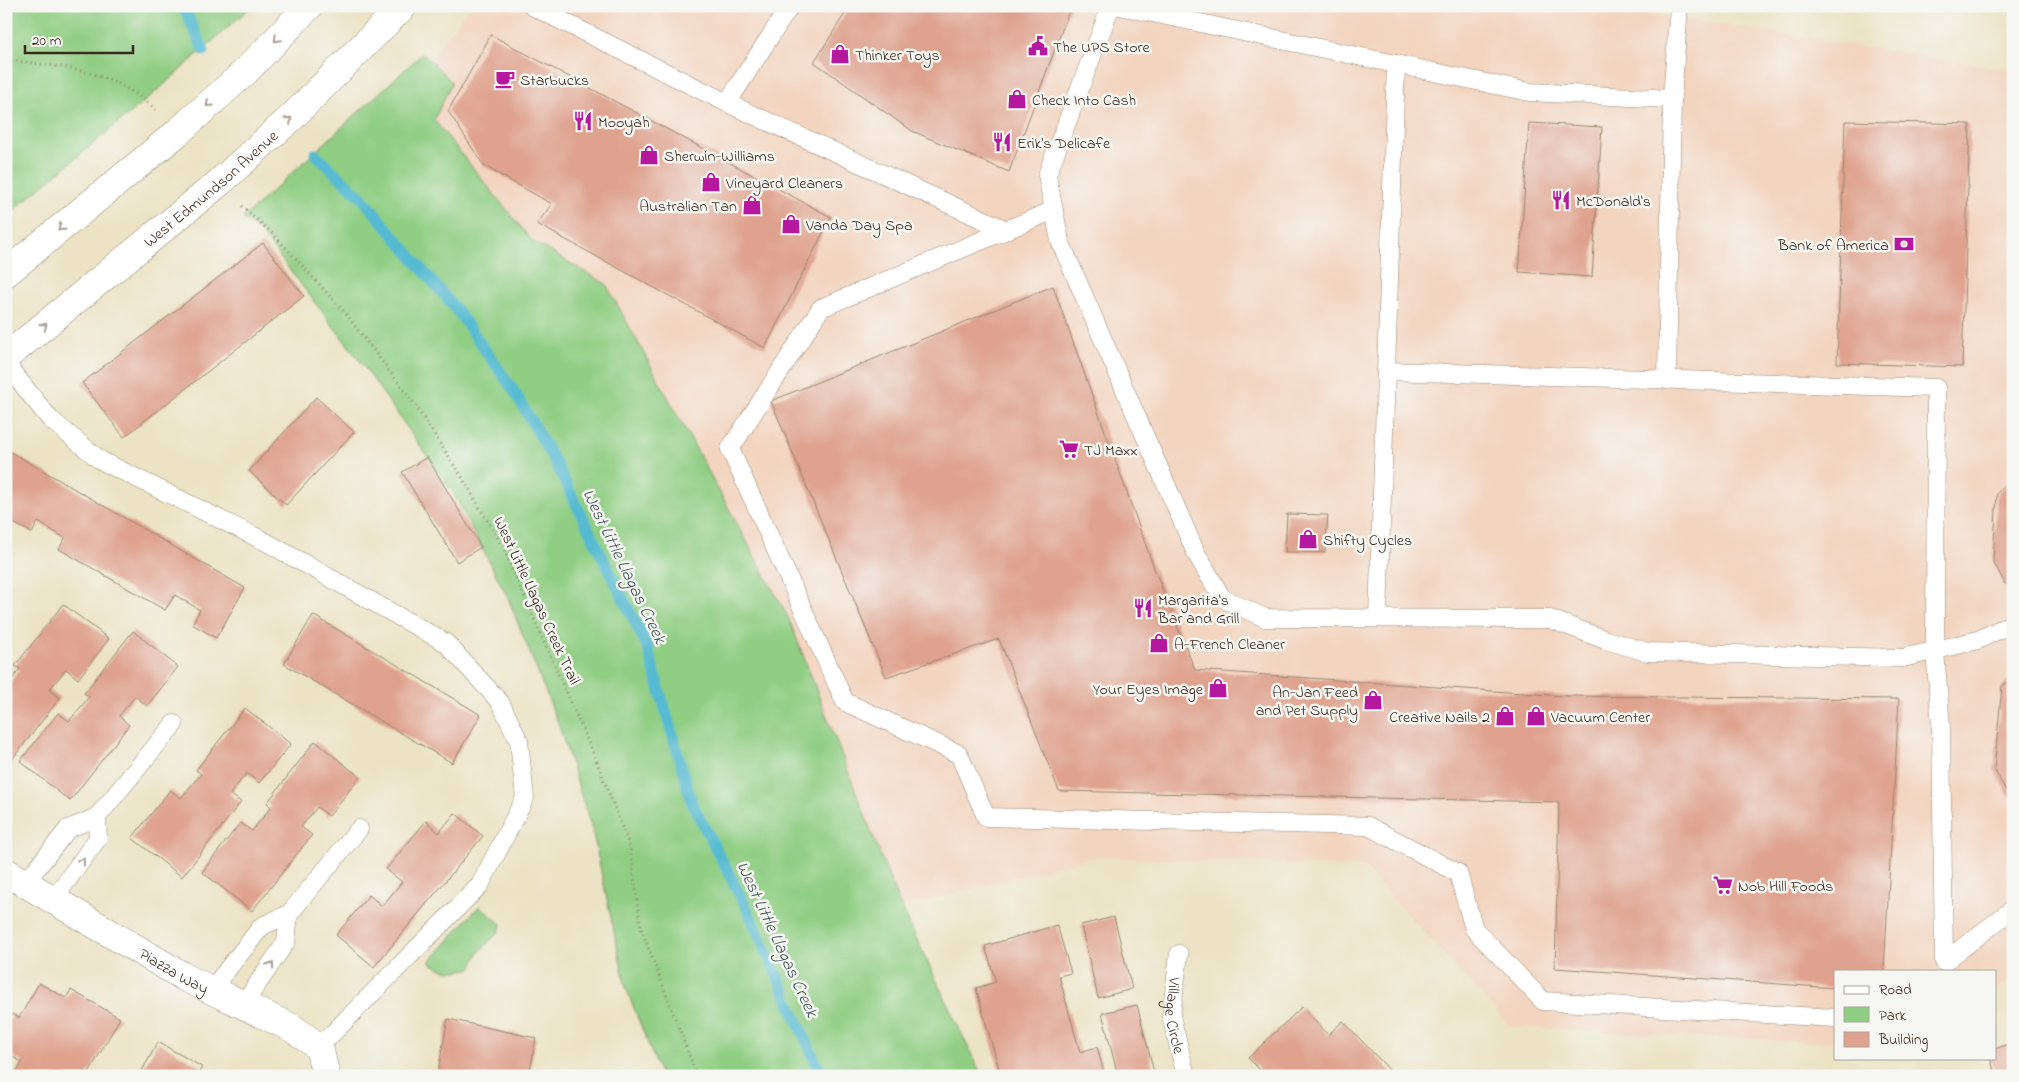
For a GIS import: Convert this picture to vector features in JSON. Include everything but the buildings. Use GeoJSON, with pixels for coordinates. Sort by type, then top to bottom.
{"type":"FeatureCollection","features":[{"type":"Feature","properties":{"kind":"street"},"geometry":{"type":"LineString","coordinates":[[6,273],[177,133],[245,72],[309,6]]}},
{"type":"Feature","properties":{"kind":"street","name":"West Edmundson Avenue"},"geometry":{"type":"LineString","coordinates":[[6,357],[220,182],[291,118],[402,6]]}},
{"type":"Feature","properties":{"kind":"street","name":"Piazza Way"},"geometry":{"type":"LineString","coordinates":[[15,878],[186,978],[292,1028],[319,1047]]}},
{"type":"Feature","properties":{"kind":"street"},"geometry":{"type":"LineString","coordinates":[[319,1047],[326,1076]]}},
{"type":"Feature","properties":{"kind":"lane"},"geometry":{"type":"LineString","coordinates":[[532,6],[727,103],[1006,230]]}},
{"type":"Feature","properties":{"kind":"lane"},"geometry":{"type":"LineString","coordinates":[[727,103],[790,6]]}},
{"type":"Feature","properties":{"kind":"lane"},"geometry":{"type":"LineString","coordinates":[[1111,6],[1047,175],[1060,241],[1196,553],[1222,598],[1265,618],[1550,619],[1606,640],[1648,652],[1903,658],[1978,640],[2013,624]]}},
{"type":"Feature","properties":{"kind":"lane"},"geometry":{"type":"LineString","coordinates":[[1119,6],[1529,92],[1672,98]]}},
{"type":"Feature","properties":{"kind":"lane"},"geometry":{"type":"LineString","coordinates":[[1667,380],[1672,98],[1679,6]]}},
{"type":"Feature","properties":{"kind":"lane"},"geometry":{"type":"LineString","coordinates":[[1378,618],[1396,64]]}},
{"type":"Feature","properties":{"kind":"lane"},"geometry":{"type":"LineString","coordinates":[[1054,210],[821,308],[730,449],[845,702],[959,754],[986,817],[1368,826],[1458,873],[1474,929],[1542,1001],[1834,1018]]}},
{"type":"Feature","properties":{"kind":"lane"},"geometry":{"type":"LineString","coordinates":[[6,364],[50,420],[100,460],[266,542],[446,643],[500,702],[519,741],[525,798],[480,885],[319,1047]]}},
{"type":"Feature","properties":{"kind":"lane"},"geometry":{"type":"LineString","coordinates":[[1386,371],[1936,388],[1935,651],[1941,727],[1940,966]]}},
{"type":"Feature","properties":{"kind":"lane"},"geometry":{"type":"LineString","coordinates":[[15,878],[68,829],[97,817],[174,724]]}},
{"type":"Feature","properties":{"kind":"lane"},"geometry":{"type":"LineString","coordinates":[[53,900],[98,838],[97,817]]}},
{"type":"Feature","properties":{"kind":"lane"},"geometry":{"type":"LineString","coordinates":[[211,990],[262,926],[289,914],[359,829]]}},
{"type":"Feature","properties":{"kind":"lane"},"geometry":{"type":"LineString","coordinates":[[1940,966],[2013,909]]}},
{"type":"Feature","properties":{"kind":"lane"},"geometry":{"type":"LineString","coordinates":[[243,1005],[286,942],[289,914]]}},
{"type":"Feature","properties":{"kind":"lane","name":"Village Circle"},"geometry":{"type":"LineString","coordinates":[[1178,954],[1171,1016],[1186,1076]]}},
{"type":"Feature","properties":{"kind":"path"},"geometry":{"type":"LineString","coordinates":[[6,60],[68,66],[108,79],[144,98],[159,112]]}},
{"type":"Feature","properties":{"kind":"path","name":"West Little Llagas Creek Trail"},"geometry":{"type":"LineString","coordinates":[[236,201],[276,237],[346,314],[413,402],[462,477],[502,546],[596,760],[630,847],[641,928],[697,1076]]}},
{"type":"Feature","properties":{"kind":"shaded area"},"geometry":{"type":"Polygon","coordinates":[[[470,6],[1601,6],[2013,70],[2013,979],[1996,988],[1996,970],[1834,970],[1834,1043],[1511,1027],[1364,867],[1093,857],[894,909],[396,105],[470,6]]]}},
{"type":"Feature","properties":{"kind":"green space"},"geometry":{"type":"Polygon","coordinates":[[[6,6],[252,6],[159,89],[6,216],[6,6]]]}},
{"type":"Feature","properties":{"kind":"green space"},"geometry":{"type":"Polygon","coordinates":[[[423,53],[452,82],[434,120],[532,241],[606,284],[789,619],[897,898],[982,1076],[661,1076],[626,988],[592,829],[558,723],[508,598],[452,491],[360,361],[259,230],[243,218],[423,53]]]}},
{"type":"Feature","properties":{"kind":"green space"},"geometry":{"type":"Polygon","coordinates":[[[479,906],[501,924],[499,932],[479,952],[471,968],[449,971],[429,962],[479,906]]]}},
{"type":"Feature","properties":{"kind":"waterway","name":"West Little Llagas Creek"},"geometry":{"type":"LineString","coordinates":[[183,6],[204,51]]}},
{"type":"Feature","properties":{"kind":"waterway","name":"West Little Llagas Creek"},"geometry":{"type":"LineString","coordinates":[[315,154],[362,198],[459,313],[514,391],[555,462],[647,646],[692,803],[749,913],[822,1076]]}},
{"type":"Feature","properties":{"kind":"place","name":"The UPS Store"},"geometry":{"type":"Point","coordinates":[1038,46]}},
{"type":"Feature","properties":{"kind":"place","name":"Thinker Toys"},"geometry":{"type":"Point","coordinates":[840,54]}},
{"type":"Feature","properties":{"kind":"place","name":"Starbucks"},"geometry":{"type":"Point","coordinates":[505,79]}},
{"type":"Feature","properties":{"kind":"place","name":"Check Into Cash"},"geometry":{"type":"Point","coordinates":[1017,99]}},
{"type":"Feature","properties":{"kind":"place","name":"Mooyah"},"geometry":{"type":"Point","coordinates":[583,121]}},
{"type":"Feature","properties":{"kind":"place","name":"Erik's Delicafe"},"geometry":{"type":"Point","coordinates":[1002,142]}},
{"type":"Feature","properties":{"kind":"place","name":"Sherwin-Williams"},"geometry":{"type":"Point","coordinates":[649,155]}},
{"type":"Feature","properties":{"kind":"place","name":"Vineyard Cleaners"},"geometry":{"type":"Point","coordinates":[711,182]}},
{"type":"Feature","properties":{"kind":"place","name":"McDonald's"},"geometry":{"type":"Point","coordinates":[1561,200]}},
{"type":"Feature","properties":{"kind":"place","name":"Australian Tan"},"geometry":{"type":"Point","coordinates":[752,205]}},
{"type":"Feature","properties":{"kind":"place","name":"Vanda Day Spa"},"geometry":{"type":"Point","coordinates":[791,224]}},
{"type":"Feature","properties":{"kind":"place","name":"Bank of America"},"geometry":{"type":"Point","coordinates":[1904,244]}},
{"type":"Feature","properties":{"kind":"place","name":"TJ Maxx"},"geometry":{"type":"Point","coordinates":[1069,449]}},
{"type":"Feature","properties":{"kind":"place","name":"Shifty Cycles"},"geometry":{"type":"Point","coordinates":[1308,539]}},
{"type":"Feature","properties":{"kind":"place","name":"Margarita's Bar and Grill"},"geometry":{"type":"Point","coordinates":[1143,608]}},
{"type":"Feature","properties":{"kind":"place","name":"A-French Cleaner"},"geometry":{"type":"Point","coordinates":[1159,643]}},
{"type":"Feature","properties":{"kind":"place","name":"Your Eyes Image"},"geometry":{"type":"Point","coordinates":[1218,688]}},
{"type":"Feature","properties":{"kind":"place","name":"An-Jan Feed and Pet Supply"},"geometry":{"type":"Point","coordinates":[1373,700]}},
{"type":"Feature","properties":{"kind":"place","name":"Creative Nails 2"},"geometry":{"type":"Point","coordinates":[1505,716]}},
{"type":"Feature","properties":{"kind":"place","name":"Vacuum Center"},"geometry":{"type":"Point","coordinates":[1536,716]}},
{"type":"Feature","properties":{"kind":"place","name":"Nob Hill Foods"},"geometry":{"type":"Point","coordinates":[1723,885]}}]}
